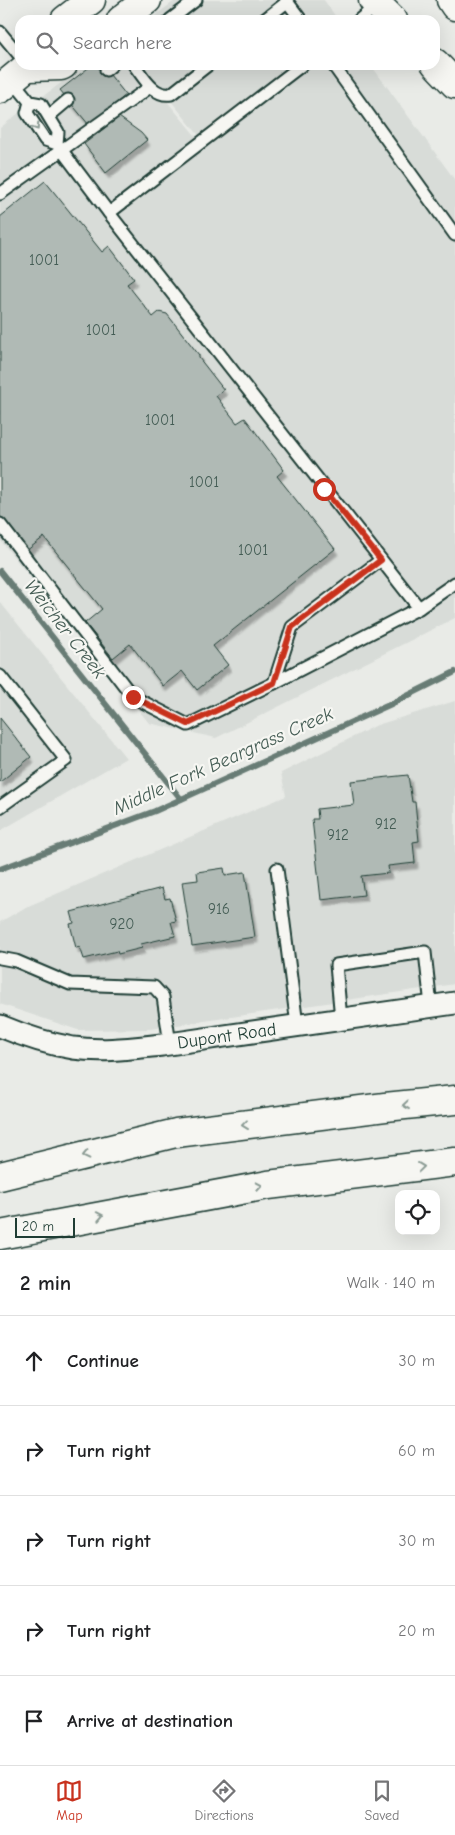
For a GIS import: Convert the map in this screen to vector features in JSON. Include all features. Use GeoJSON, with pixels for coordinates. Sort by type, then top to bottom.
{"type":"FeatureCollection","features":[{"type":"Feature","properties":{"kind":"main road"},"geometry":{"type":"LineString","coordinates":[[72,15],[91,0]]}},
{"type":"Feature","properties":{"kind":"main road"},"geometry":{"type":"LineString","coordinates":[[128,15],[147,0]]}},
{"type":"Feature","properties":{"kind":"main road"},"geometry":{"type":"LineString","coordinates":[[451,0],[455,6]]}},
{"type":"Feature","properties":{"kind":"main road"},"geometry":{"type":"LineString","coordinates":[[440,68],[455,84]]}},
{"type":"Feature","properties":{"kind":"main road"},"geometry":{"type":"LineString","coordinates":[[0,1176],[176,1133],[455,1100]]}},
{"type":"Feature","properties":{"kind":"main road"},"geometry":{"type":"LineString","coordinates":[[0,1235],[268,1185],[455,1162]]}},
{"type":"Feature","properties":{"kind":"street","name":"Dupont Road"},"geometry":{"type":"LineString","coordinates":[[0,1026],[41,1041],[74,1048],[114,1050],[170,1044],[455,1003]]}},
{"type":"Feature","properties":{"kind":"lane"},"geometry":{"type":"LineString","coordinates":[[176,15],[196,0]]}},
{"type":"Feature","properties":{"kind":"lane"},"geometry":{"type":"LineString","coordinates":[[270,15],[287,1],[297,15]]}},
{"type":"Feature","properties":{"kind":"lane"},"geometry":{"type":"LineString","coordinates":[[0,32],[15,62]]}},
{"type":"Feature","properties":{"kind":"lane"},"geometry":{"type":"LineString","coordinates":[[19,70],[30,102],[27,113],[45,140],[60,147],[109,213],[419,608]]}},
{"type":"Feature","properties":{"kind":"lane"},"geometry":{"type":"LineString","coordinates":[[138,70],[150,87],[167,95],[171,94],[202,70]]}},
{"type":"Feature","properties":{"kind":"lane"},"geometry":{"type":"LineString","coordinates":[[109,213],[295,70]]}},
{"type":"Feature","properties":{"kind":"lane"},"geometry":{"type":"LineString","coordinates":[[337,70],[455,235]]}},
{"type":"Feature","properties":{"kind":"lane"},"geometry":{"type":"LineString","coordinates":[[0,194],[60,147],[150,87]]}},
{"type":"Feature","properties":{"kind":"lane"},"geometry":{"type":"LineString","coordinates":[[49,116],[68,100]]}},
{"type":"Feature","properties":{"kind":"lane"},"geometry":{"type":"LineString","coordinates":[[30,102],[41,104],[58,132],[60,147]]}},
{"type":"Feature","properties":{"kind":"lane"},"geometry":{"type":"LineString","coordinates":[[0,524],[133,697],[188,724],[274,683],[419,608],[455,583]]}},
{"type":"Feature","properties":{"kind":"lane"},"geometry":{"type":"LineString","coordinates":[[274,683],[292,627],[381,560]]}},
{"type":"Feature","properties":{"kind":"lane"},"geometry":{"type":"LineString","coordinates":[[0,676],[66,760],[0,807]]}},
{"type":"Feature","properties":{"kind":"lane"},"geometry":{"type":"LineString","coordinates":[[277,868],[297,1025]]}},
{"type":"Feature","properties":{"kind":"lane"},"geometry":{"type":"LineString","coordinates":[[341,1018],[336,965],[425,952],[431,1006]]}},
{"type":"Feature","properties":{"kind":"lane"},"geometry":{"type":"LineString","coordinates":[[0,958],[16,961],[70,984],[154,987],[163,997],[170,1044]]}},
{"type":"Feature","properties":{"kind":"shaded area"},"geometry":{"type":"Polygon","coordinates":[[[176,0],[324,0],[334,15],[156,15],[176,0]]]}},
{"type":"Feature","properties":{"kind":"shaded area"},"geometry":{"type":"Polygon","coordinates":[[[79,70],[141,70],[199,140],[109,210],[28,107],[79,70]]]}},
{"type":"Feature","properties":{"kind":"shaded area"},"geometry":{"type":"Polygon","coordinates":[[[146,70],[375,70],[455,180],[455,618],[216,738],[149,723],[0,540],[0,128],[25,108],[108,216],[205,143],[146,70]]]}},
{"type":"Feature","properties":{"kind":"shaded area"},"geometry":{"type":"Polygon","coordinates":[[[0,602],[126,758],[0,831],[0,602]]]}},
{"type":"Feature","properties":{"kind":"shaded area"},"geometry":{"type":"Polygon","coordinates":[[[455,701],[455,984],[150,1029],[78,1030],[0,1004],[0,922],[26,907],[286,796],[281,773],[377,725],[455,701]]]}},
{"type":"Feature","properties":{"kind":"building"},"geometry":{"type":"Polygon","coordinates":[[[86,70],[106,70],[126,95],[89,125],[60,90],[86,70]]]}},
{"type":"Feature","properties":{"kind":"building"},"geometry":{"type":"Polygon","coordinates":[[[119,117],[141,133],[147,140],[106,173],[84,144],[119,117]]]}},
{"type":"Feature","properties":{"kind":"building"},"geometry":{"type":"Polygon","coordinates":[[[45,181],[102,252],[109,246],[134,279],[127,284],[153,317],[159,312],[167,314],[224,390],[216,396],[237,423],[245,418],[284,470],[277,476],[335,549],[213,646],[228,665],[197,690],[182,671],[163,686],[130,644],[113,658],[85,623],[102,609],[44,537],[26,551],[0,518],[0,217],[45,181]]]}},
{"type":"Feature","properties":{"kind":"building"},"geometry":{"type":"Polygon","coordinates":[[[0,718],[31,757],[0,782],[0,718]]]}},
{"type":"Feature","properties":{"kind":"building"},"geometry":{"type":"Polygon","coordinates":[[[408,775],[412,802],[415,802],[419,841],[413,842],[415,863],[388,866],[389,873],[361,876],[364,895],[321,900],[312,819],[318,819],[317,809],[354,805],[351,781],[408,775]]]}},
{"type":"Feature","properties":{"kind":"building"},"geometry":{"type":"Polygon","coordinates":[[[224,868],[225,875],[245,872],[255,937],[192,946],[182,882],[198,880],[197,872],[224,868]]]}},
{"type":"Feature","properties":{"kind":"building"},"geometry":{"type":"Polygon","coordinates":[[[162,888],[165,899],[170,898],[176,921],[171,922],[175,936],[141,944],[142,948],[118,954],[117,951],[84,959],[80,947],[76,948],[70,924],[74,923],[71,912],[162,888]]]}},
{"type":"Feature","properties":{"kind":"waterway","name":"Weicher Creek"},"geometry":{"type":"LineString","coordinates":[[0,571],[181,799]]}},
{"type":"Feature","properties":{"kind":"waterway","name":"Middle Fork Beargrass Creek"},"geometry":{"type":"LineString","coordinates":[[0,869],[155,811],[389,705],[455,672]]}},
{"type":"Feature","properties":{"kind":"route"},"geometry":{"type":"LineString","coordinates":[[133,697],[188,724],[274,683],[292,627],[381,560],[324,489]]}}]}
